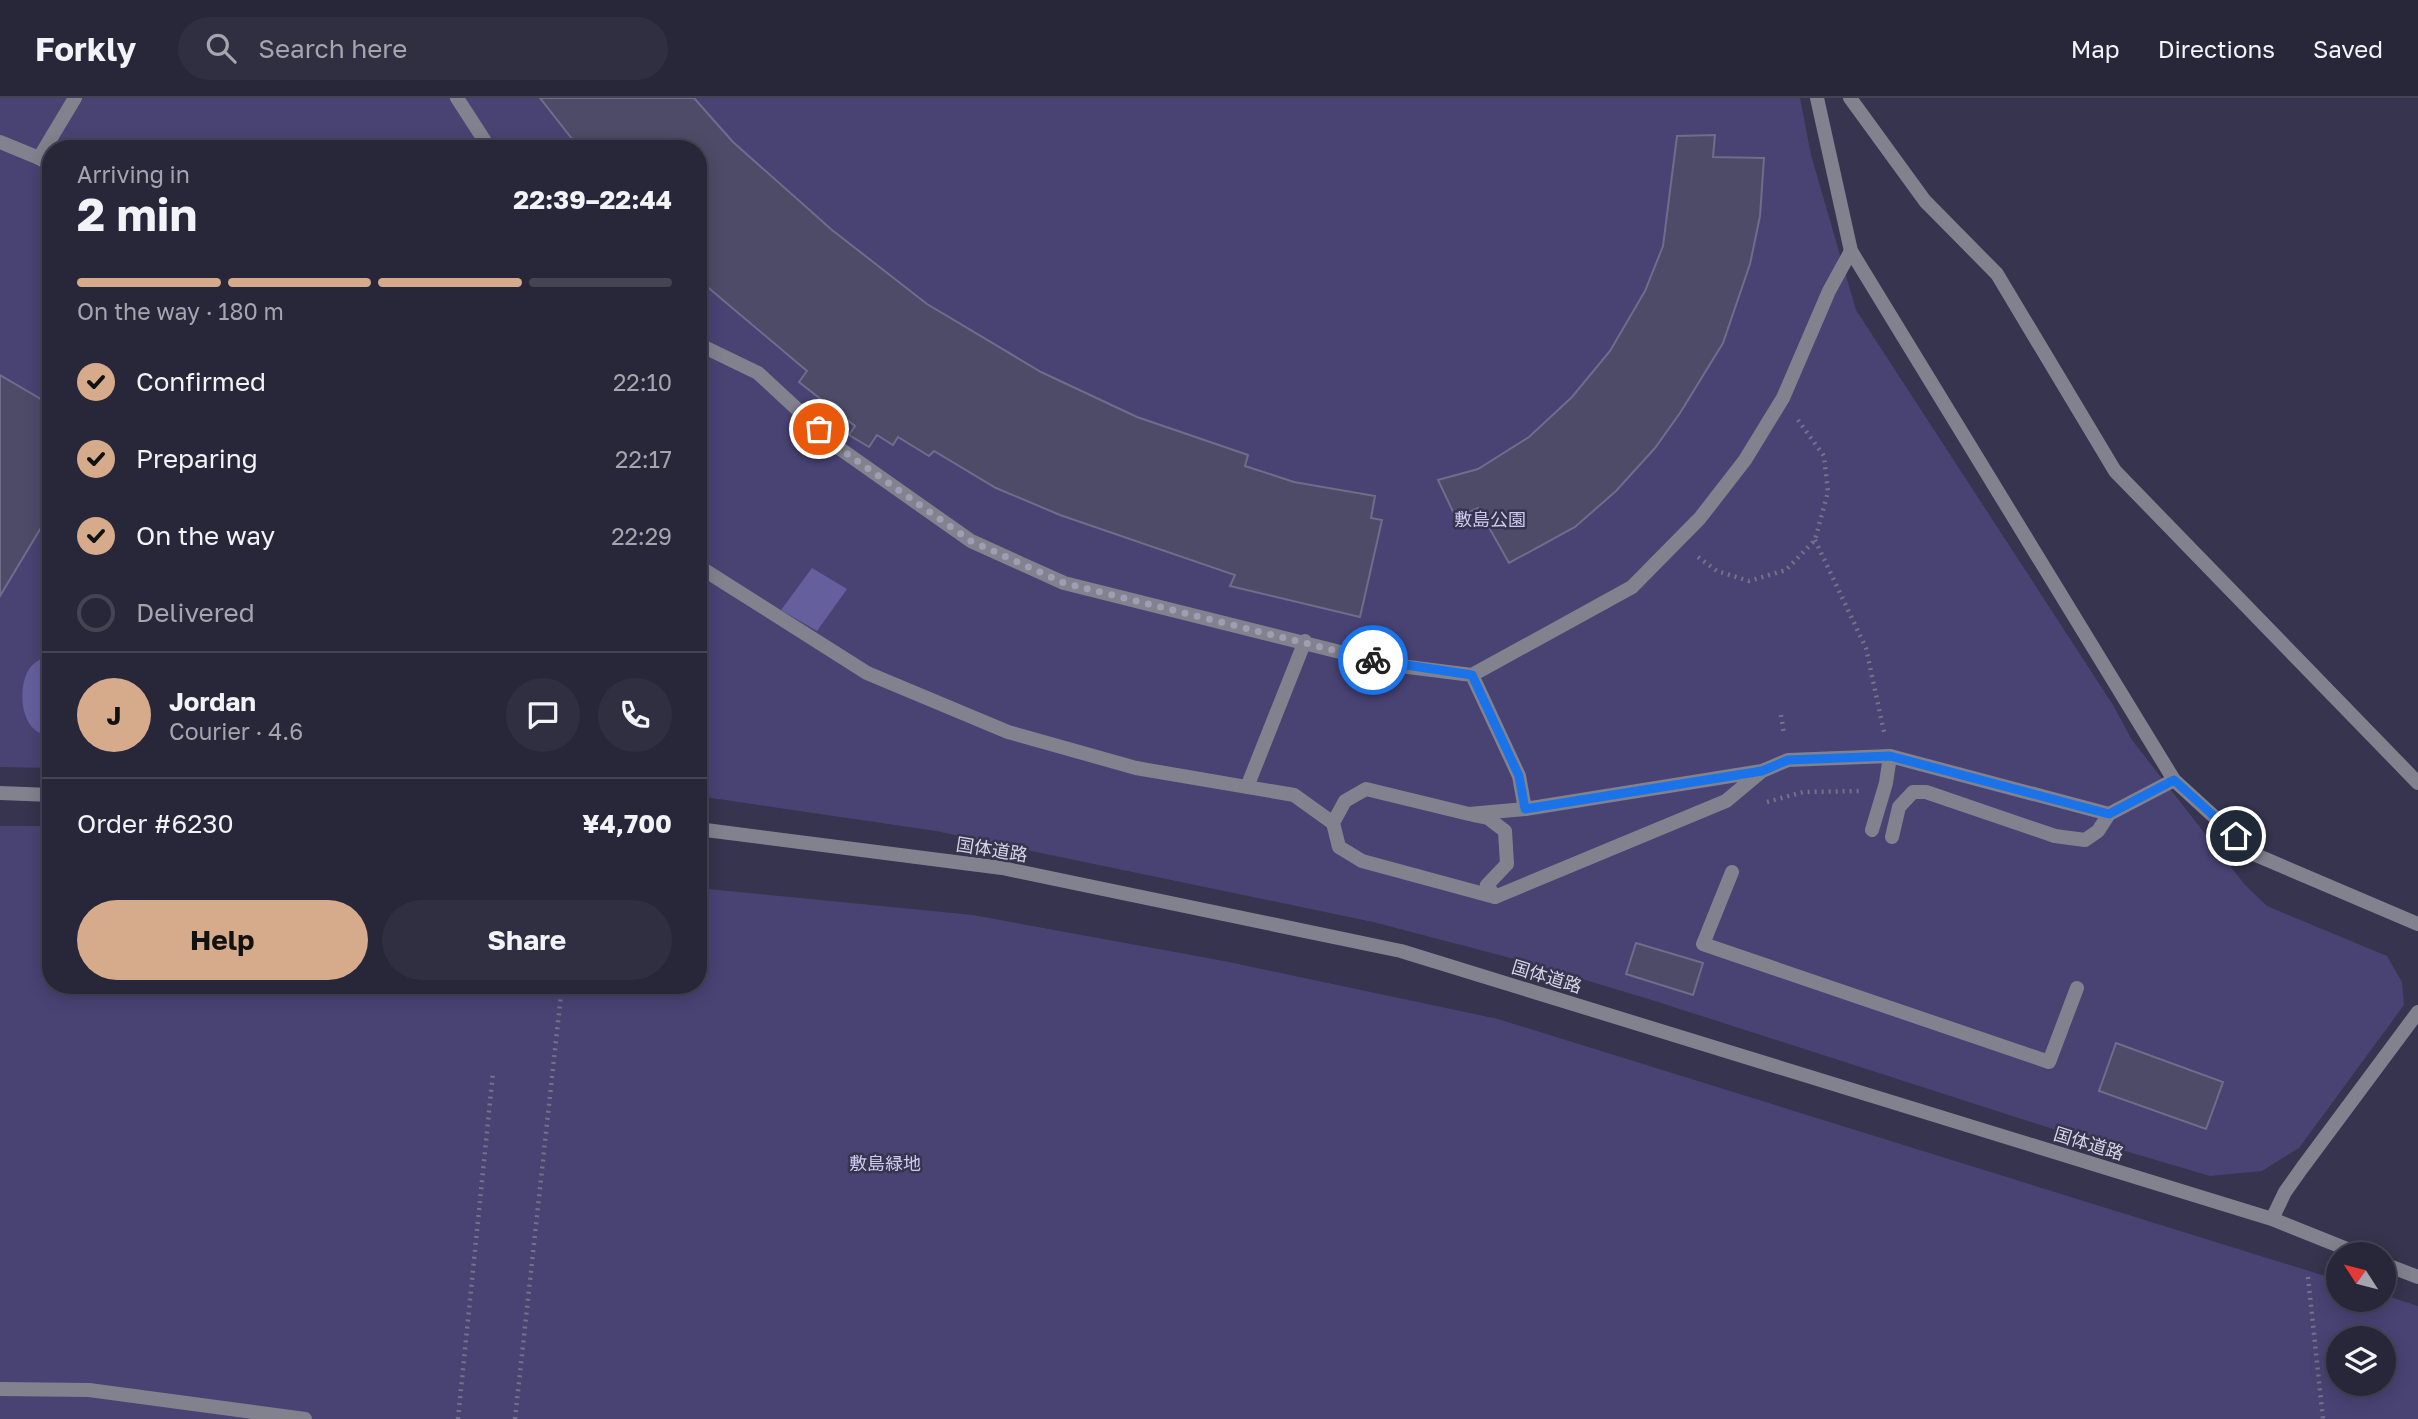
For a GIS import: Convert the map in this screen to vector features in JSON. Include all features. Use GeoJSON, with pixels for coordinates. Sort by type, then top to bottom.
{"type":"FeatureCollection","features":[{"type":"Feature","properties":{"kind":"street"},"geometry":{"type":"LineString","coordinates":[[55,140],[75,98]]}},
{"type":"Feature","properties":{"kind":"street"},"geometry":{"type":"LineString","coordinates":[[457,98],[484,140]]}},
{"type":"Feature","properties":{"kind":"street"},"geometry":{"type":"LineString","coordinates":[[1817,98],[1851,251],[2174,780],[2256,855],[2418,924]]}},
{"type":"Feature","properties":{"kind":"street"},"geometry":{"type":"LineString","coordinates":[[1850,98],[1925,201],[1997,274],[2115,471],[2418,783]]}},
{"type":"Feature","properties":{"kind":"street"},"geometry":{"type":"LineString","coordinates":[[0,142],[42,161]]}},
{"type":"Feature","properties":{"kind":"street"},"geometry":{"type":"LineString","coordinates":[[707,348],[758,373],[839,448],[971,541],[1064,583],[1227,625],[1305,641],[1392,665],[1472,675],[1632,587],[1700,518],[1745,460],[1783,398],[1829,290],[1851,251]]}},
{"type":"Feature","properties":{"kind":"street"},"geometry":{"type":"LineString","coordinates":[[707,572],[867,673],[1008,732],[1136,768],[1294,795],[1333,823],[1339,847],[1362,861],[1495,897],[1726,801],[1762,771]]}},
{"type":"Feature","properties":{"kind":"street"},"geometry":{"type":"LineString","coordinates":[[1247,787],[1305,641]]}},
{"type":"Feature","properties":{"kind":"street"},"geometry":{"type":"LineString","coordinates":[[1472,675],[1519,776],[1525,809]]}},
{"type":"Feature","properties":{"kind":"street"},"geometry":{"type":"LineString","coordinates":[[1469,814],[1525,809],[1762,771],[1788,760],[1890,756],[2109,814]]}},
{"type":"Feature","properties":{"kind":"street"},"geometry":{"type":"LineString","coordinates":[[1872,830],[1886,783],[1890,756]]}},
{"type":"Feature","properties":{"kind":"street"},"geometry":{"type":"LineString","coordinates":[[1892,837],[1899,807],[1913,792],[1926,792],[2055,836],[2085,840],[2098,831],[2109,814],[2174,780]]}},
{"type":"Feature","properties":{"kind":"street"},"geometry":{"type":"LineString","coordinates":[[1333,823],[1345,801],[1366,789],[1488,818],[1505,831],[1507,864],[1487,885],[1495,897]]}},
{"type":"Feature","properties":{"kind":"street"},"geometry":{"type":"LineString","coordinates":[[0,793],[42,795]]}},
{"type":"Feature","properties":{"kind":"street","name":"国体道路"},"geometry":{"type":"LineString","coordinates":[[707,830],[1002,868],[1401,951],[2273,1219],[2330,1242]]}},
{"type":"Feature","properties":{"kind":"street"},"geometry":{"type":"LineString","coordinates":[[1732,872],[1703,944],[2049,1062],[2077,988]]}},
{"type":"Feature","properties":{"kind":"street"},"geometry":{"type":"LineString","coordinates":[[2273,1219],[2291,1184],[2418,1012]]}},
{"type":"Feature","properties":{"kind":"street"},"geometry":{"type":"LineString","coordinates":[[2396,1269],[2418,1278]]}},
{"type":"Feature","properties":{"kind":"street"},"geometry":{"type":"LineString","coordinates":[[0,1388],[89,1390],[305,1419]]}},
{"type":"Feature","properties":{"kind":"path"},"geometry":{"type":"LineString","coordinates":[[1678,541],[1717,571],[1749,581],[1786,570],[1815,540],[1828,492],[1824,456],[1783,398]]}},
{"type":"Feature","properties":{"kind":"path"},"geometry":{"type":"LineString","coordinates":[[1815,540],[1866,648],[1890,756]]}},
{"type":"Feature","properties":{"kind":"path"},"geometry":{"type":"LineString","coordinates":[[1781,715],[1784,735]]}},
{"type":"Feature","properties":{"kind":"path"},"geometry":{"type":"LineString","coordinates":[[1765,803],[1803,792],[1860,791]]}},
{"type":"Feature","properties":{"kind":"path"},"geometry":{"type":"LineString","coordinates":[[514,1419],[561,994]]}},
{"type":"Feature","properties":{"kind":"path"},"geometry":{"type":"LineString","coordinates":[[458,1419],[493,1072]]}},
{"type":"Feature","properties":{"kind":"path"},"geometry":{"type":"LineString","coordinates":[[2308,1278],[2323,1419]]}},
{"type":"Feature","properties":{"kind":"green space","name":"敷島公園"},"geometry":{"type":"Polygon","coordinates":[[[0,98],[1800,98],[1811,155],[1856,310],[2113,705],[2132,740],[2245,885],[2267,906],[2387,956],[2402,982],[2404,1005],[2299,1148],[2262,1171],[2210,1176],[2081,1138],[1658,1002],[1526,962],[1373,922],[936,831],[707,797],[707,140],[42,140],[42,768],[0,767],[0,98]]]}},
{"type":"Feature","properties":{"kind":"green space","name":"敷島緑地"},"geometry":{"type":"Polygon","coordinates":[[[0,826],[42,826],[42,994],[707,994],[707,889],[973,915],[1224,961],[1498,1019],[2326,1276],[2326,1312],[2396,1312],[2396,1299],[2418,1306],[2418,1419],[0,1419],[0,826]]]}},
{"type":"Feature","properties":{"kind":"shaded area"},"geometry":{"type":"Polygon","coordinates":[[[812,568],[847,589],[817,631],[781,610],[812,568]]]}},
{"type":"Feature","properties":{"kind":"shaded area"},"geometry":{"type":"Polygon","coordinates":[[[41,659],[42,733],[33,728],[28,720],[23,700],[28,671],[41,659]]]}},
{"type":"Feature","properties":{"kind":"building"},"geometry":{"type":"Polygon","coordinates":[[[540,98],[694,98],[733,142],[832,230],[927,304],[1041,372],[1137,417],[1248,455],[1245,466],[1294,482],[1375,496],[1371,518],[1382,520],[1360,617],[1230,586],[1235,575],[1060,515],[996,488],[934,451],[929,456],[898,437],[893,445],[877,435],[869,447],[849,435],[855,426],[799,382],[807,371],[707,287],[707,140],[573,140],[540,98]]]}},
{"type":"Feature","properties":{"kind":"building"},"geometry":{"type":"Polygon","coordinates":[[[1715,135],[1713,157],[1764,158],[1760,216],[1750,264],[1723,343],[1655,448],[1616,491],[1575,527],[1509,563],[1478,508],[1456,518],[1438,480],[1478,469],[1529,437],[1572,397],[1610,351],[1645,291],[1663,246],[1677,136],[1715,135]]]}},
{"type":"Feature","properties":{"kind":"building"},"geometry":{"type":"Polygon","coordinates":[[[0,375],[42,400],[42,526],[0,596],[0,375]]]}},
{"type":"Feature","properties":{"kind":"building"},"geometry":{"type":"Polygon","coordinates":[[[1636,943],[1703,963],[1693,995],[1626,974],[1636,943]]]}},
{"type":"Feature","properties":{"kind":"building"},"geometry":{"type":"Polygon","coordinates":[[[2116,1043],[2223,1082],[2206,1129],[2099,1091],[2116,1043]]]}},
{"type":"Feature","properties":{"kind":"way so far"},"geometry":{"type":"LineString","coordinates":[[819,429],[839,448],[971,541],[1064,583],[1373,660]]}},
{"type":"Feature","properties":{"kind":"route"},"geometry":{"type":"LineString","coordinates":[[1373,660],[1472,675],[1519,776],[1525,809],[1762,771],[1788,760],[1890,756],[2109,814],[2174,780],[2236,836]]}}]}
